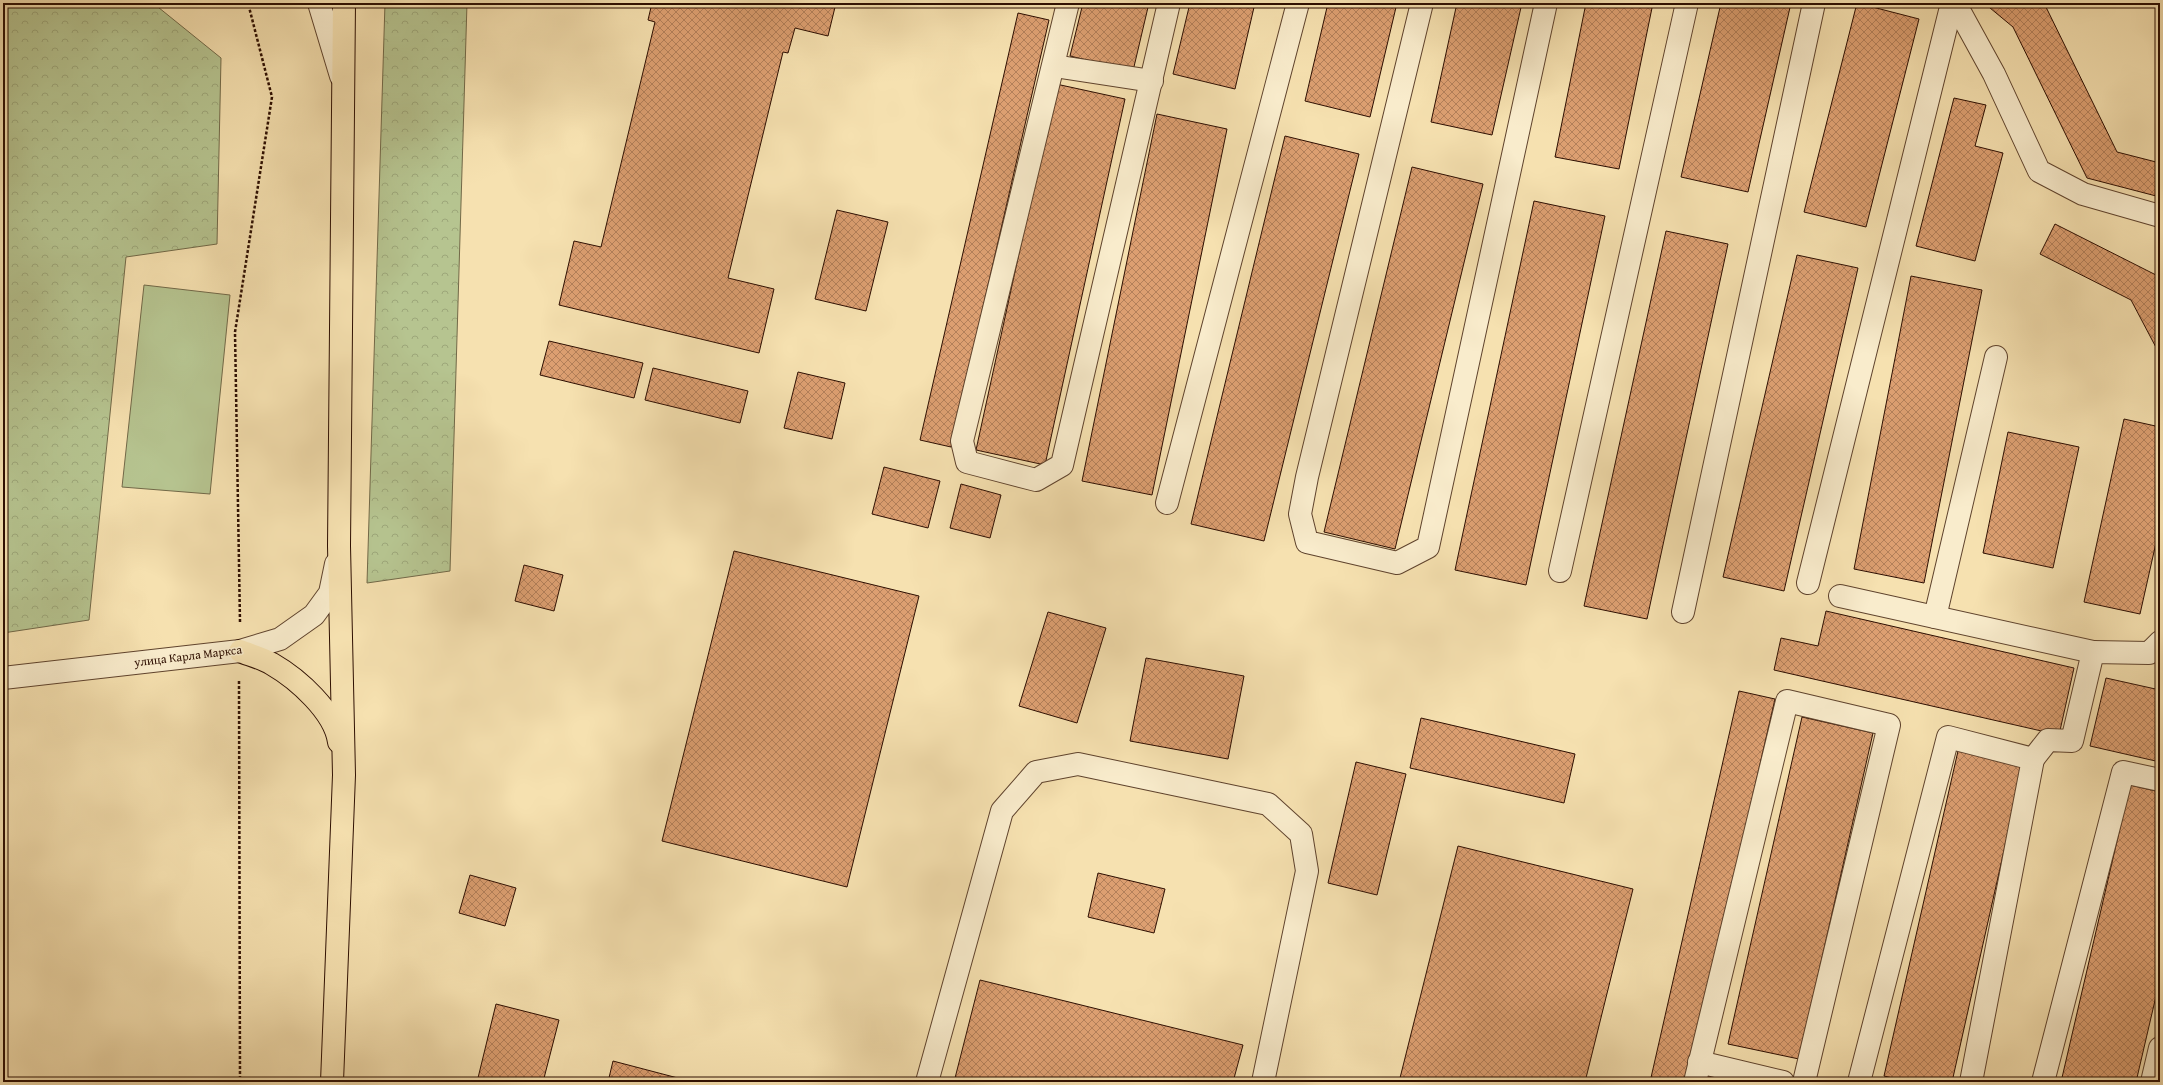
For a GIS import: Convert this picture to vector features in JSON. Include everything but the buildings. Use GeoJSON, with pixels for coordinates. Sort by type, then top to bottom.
{"type":"FeatureCollection","features":[{"type":"Feature","properties":{"kind":"main road"},"geometry":{"type":"LineString","coordinates":[[332,1082],[344,775],[339,546],[344,3]]}},
{"type":"Feature","properties":{"kind":"main road"},"geometry":{"type":"LineString","coordinates":[[240,651],[272,664],[322,705],[338,731],[344,775]]}},
{"type":"Feature","properties":{"kind":"street"},"geometry":{"type":"LineString","coordinates":[[319,3],[343,82]]}},
{"type":"Feature","properties":{"kind":"street"},"geometry":{"type":"LineString","coordinates":[[1068,3],[1054,66],[962,441],[967,462],[1036,480],[1062,465],[1169,3]]}},
{"type":"Feature","properties":{"kind":"street"},"geometry":{"type":"LineString","coordinates":[[1167,503],[1298,3]]}},
{"type":"Feature","properties":{"kind":"street"},"geometry":{"type":"LineString","coordinates":[[1422,3],[1306,477],[1300,514],[1307,542],[1398,563],[1428,547],[1546,3]]}},
{"type":"Feature","properties":{"kind":"street"},"geometry":{"type":"LineString","coordinates":[[1560,571],[1687,3]]}},
{"type":"Feature","properties":{"kind":"street"},"geometry":{"type":"LineString","coordinates":[[1683,612],[1814,3]]}},
{"type":"Feature","properties":{"kind":"street"},"geometry":{"type":"LineString","coordinates":[[1953,3],[1994,74],[2039,171],[2083,194],[2160,216]]}},
{"type":"Feature","properties":{"kind":"street"},"geometry":{"type":"LineString","coordinates":[[1808,583],[1953,3]]}},
{"type":"Feature","properties":{"kind":"street"},"geometry":{"type":"LineString","coordinates":[[1054,66],[1152,81]]}},
{"type":"Feature","properties":{"kind":"street"},"geometry":{"type":"LineString","coordinates":[[1935,617],[1996,357]]}},
{"type":"Feature","properties":{"kind":"street","name":"улица Карла Маркса"},"geometry":{"type":"LineString","coordinates":[[3,678],[240,651],[280,639],[314,615],[330,593],[339,546]]}},
{"type":"Feature","properties":{"kind":"street"},"geometry":{"type":"LineString","coordinates":[[1840,596],[2092,652],[2149,653],[2160,642]]}},
{"type":"Feature","properties":{"kind":"street"},"geometry":{"type":"LineString","coordinates":[[1971,1082],[2034,759],[2048,740],[2072,741],[2092,652]]}},
{"type":"Feature","properties":{"kind":"street"},"geometry":{"type":"LineString","coordinates":[[1784,1082],[1697,1072],[1786,701],[1890,725],[1804,1082]]}},
{"type":"Feature","properties":{"kind":"street"},"geometry":{"type":"LineString","coordinates":[[1863,1081],[1948,737],[2034,759]]}},
{"type":"Feature","properties":{"kind":"street"},"geometry":{"type":"LineString","coordinates":[[927,1082],[1002,811],[1036,772],[1078,764],[1268,804],[1302,834],[1307,871],[1263,1082]]}},
{"type":"Feature","properties":{"kind":"street"},"geometry":{"type":"LineString","coordinates":[[2043,1082],[2123,772],[2160,780]]}},
{"type":"Feature","properties":{"kind":"street"},"geometry":{"type":"LineString","coordinates":[[2152,1082],[2160,1048]]}},
{"type":"Feature","properties":{"kind":"path"},"geometry":{"type":"LineString","coordinates":[[240,1082],[240,651],[235,332],[272,97],[248,3]]}},
{"type":"Feature","properties":{"kind":"green space"},"geometry":{"type":"Polygon","coordinates":[[[3,3],[153,3],[221,58],[217,244],[126,257],[89,620],[3,633],[3,3]]]}},
{"type":"Feature","properties":{"kind":"green space"},"geometry":{"type":"Polygon","coordinates":[[[385,3],[467,3],[450,571],[367,583],[385,3]]]}},
{"type":"Feature","properties":{"kind":"green space"},"geometry":{"type":"Polygon","coordinates":[[[144,285],[230,295],[210,494],[122,487],[144,285]]]}}]}
